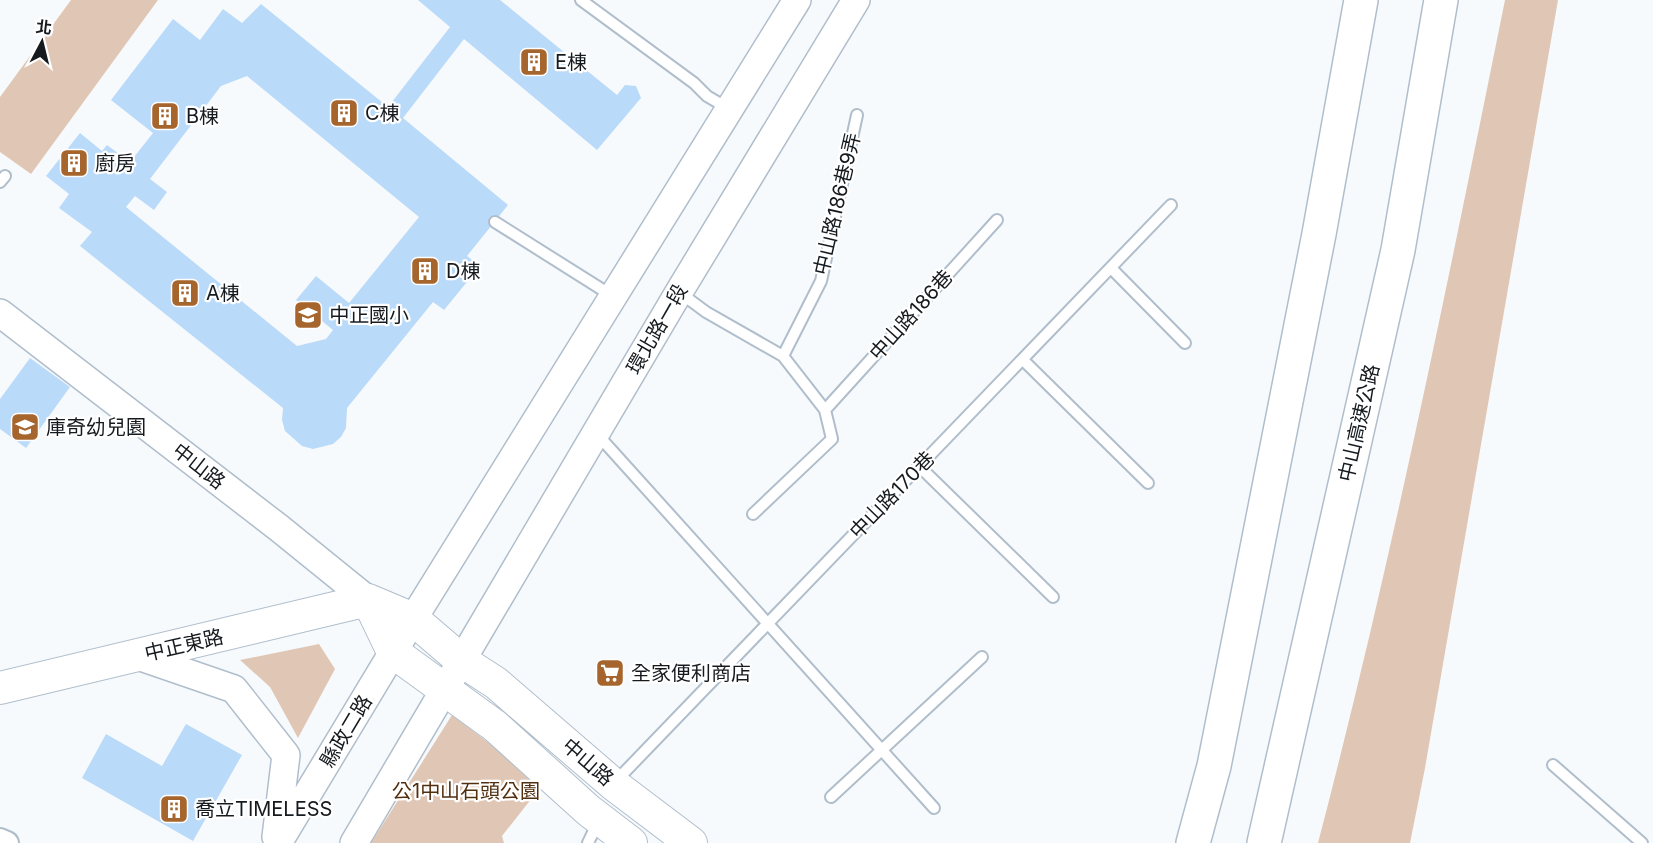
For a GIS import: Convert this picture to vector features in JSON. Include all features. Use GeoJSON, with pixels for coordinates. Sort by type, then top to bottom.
{"type":"FeatureCollection","features":[{"type":"Feature","properties":{"kind":"highway"},"geometry":{"type":"LineString","coordinates":[[1193,843],[1216,755],[1319,234],[1360,0]]}},
{"type":"Feature","properties":{"kind":"highway","name":"中山高速公路"},"geometry":{"type":"LineString","coordinates":[[1264,843],[1398,250],[1441,0]]}},
{"type":"Feature","properties":{"kind":"main road","name":"中山路"},"geometry":{"type":"LineString","coordinates":[[368,600],[413,619],[462,661],[496,683],[613,784],[691,843]]}},
{"type":"Feature","properties":{"kind":"main road","name":"中山路"},"geometry":{"type":"LineString","coordinates":[[368,600],[393,652],[495,726],[594,831],[631,843]]}},
{"type":"Feature","properties":{"kind":"main road","name":"中正東路"},"geometry":{"type":"LineString","coordinates":[[0,688],[368,600]]}},
{"type":"Feature","properties":{"kind":"street"},"geometry":{"type":"LineString","coordinates":[[413,619],[797,0]]}},
{"type":"Feature","properties":{"kind":"street","name":"環北路一段"},"geometry":{"type":"LineString","coordinates":[[462,661],[678,292],[856,0]]}},
{"type":"Feature","properties":{"kind":"street","name":"中山路"},"geometry":{"type":"LineString","coordinates":[[0,313],[279,528],[368,600]]}},
{"type":"Feature","properties":{"kind":"street","name":"縣政二路"},"geometry":{"type":"LineString","coordinates":[[277,843],[413,619]]}},
{"type":"Feature","properties":{"kind":"street"},"geometry":{"type":"LineString","coordinates":[[138,656],[234,689],[286,755],[277,843]]}},
{"type":"Feature","properties":{"kind":"street"},"geometry":{"type":"LineString","coordinates":[[354,843],[446,692],[462,661]]}},
{"type":"Feature","properties":{"kind":"street"},"geometry":{"type":"LineString","coordinates":[[0,840],[7,843]]}},
{"type":"Feature","properties":{"kind":"lane"},"geometry":{"type":"LineString","coordinates":[[581,0],[694,83],[707,96],[730,109]]}},
{"type":"Feature","properties":{"kind":"lane","name":"中山路186巷9弄"},"geometry":{"type":"LineString","coordinates":[[783,356],[820,281],[857,115]]}},
{"type":"Feature","properties":{"kind":"lane","name":"中山路170巷"},"geometry":{"type":"LineString","coordinates":[[613,784],[1171,206]]}},
{"type":"Feature","properties":{"kind":"lane","name":"中山路186巷"},"geometry":{"type":"LineString","coordinates":[[825,410],[997,220]]}},
{"type":"Feature","properties":{"kind":"lane"},"geometry":{"type":"LineString","coordinates":[[495,222],[614,297]]}},
{"type":"Feature","properties":{"kind":"lane"},"geometry":{"type":"LineString","coordinates":[[1111,268],[1185,343]]}},
{"type":"Feature","properties":{"kind":"lane"},"geometry":{"type":"LineString","coordinates":[[678,292],[706,312],[783,356],[825,410],[832,439],[753,514]]}},
{"type":"Feature","properties":{"kind":"lane"},"geometry":{"type":"LineString","coordinates":[[1023,360],[1148,483]]}},
{"type":"Feature","properties":{"kind":"lane"},"geometry":{"type":"LineString","coordinates":[[596,433],[934,808]]}},
{"type":"Feature","properties":{"kind":"lane"},"geometry":{"type":"LineString","coordinates":[[920,466],[1053,597]]}},
{"type":"Feature","properties":{"kind":"lane"},"geometry":{"type":"LineString","coordinates":[[831,797],[982,657]]}},
{"type":"Feature","properties":{"kind":"lane"},"geometry":{"type":"LineString","coordinates":[[1553,765],[1642,843]]}},
{"type":"Feature","properties":{"kind":"green space"},"geometry":{"type":"Polygon","coordinates":[[[71,0],[158,0],[31,174],[0,152],[0,97],[71,0]]]}},
{"type":"Feature","properties":{"kind":"green space"},"geometry":{"type":"Polygon","coordinates":[[[1505,0],[1558,0],[1425,768],[1410,843],[1318,843],[1394,528],[1505,0]]]}},
{"type":"Feature","properties":{"kind":"green space"},"geometry":{"type":"Polygon","coordinates":[[[319,644],[335,669],[298,738],[270,687],[240,660],[319,644]]]}},
{"type":"Feature","properties":{"kind":"green space","name":"公1中山石頭公園"},"geometry":{"type":"Polygon","coordinates":[[[452,715],[543,784],[502,836],[504,843],[371,843],[452,715]]]}},
{"type":"Feature","properties":{"kind":"building"},"geometry":{"type":"Polygon","coordinates":[[[418,0],[500,0],[617,95],[625,85],[636,86],[641,98],[597,150],[464,39],[403,118],[508,205],[467,256],[480,266],[444,310],[433,302],[347,408],[346,428],[341,437],[333,444],[313,449],[302,446],[285,431],[282,420],[283,408],[80,246],[92,232],[59,208],[69,194],[46,176],[80,133],[102,151],[107,145],[130,162],[153,133],[111,100],[173,19],[200,40],[223,9],[242,23],[261,4],[388,107],[450,27],[418,0]],[[247,76],[221,86],[150,179],[167,192],[154,210],[135,196],[126,207],[297,346],[326,339],[333,330],[296,300],[316,276],[349,303],[419,217],[247,76]]]}},
{"type":"Feature","properties":{"kind":"building"},"geometry":{"type":"Polygon","coordinates":[[[30,358],[70,387],[26,448],[0,429],[0,399],[30,358]]]}},
{"type":"Feature","properties":{"kind":"building","name":"喬立TIMELESS"},"geometry":{"type":"Polygon","coordinates":[[[186,724],[242,755],[193,841],[82,778],[106,734],[162,766],[186,724]]]}},
{"type":"Feature","properties":{"kind":"place","name":"E棟"},"geometry":{"type":"Point","coordinates":[534,62]}},
{"type":"Feature","properties":{"kind":"place","name":"C棟"},"geometry":{"type":"Point","coordinates":[344,113]}},
{"type":"Feature","properties":{"kind":"place","name":"B棟"},"geometry":{"type":"Point","coordinates":[165,116]}},
{"type":"Feature","properties":{"kind":"place","name":"廚房"},"geometry":{"type":"Point","coordinates":[74,163]}},
{"type":"Feature","properties":{"kind":"place","name":"D棟"},"geometry":{"type":"Point","coordinates":[425,271]}},
{"type":"Feature","properties":{"kind":"place","name":"A棟"},"geometry":{"type":"Point","coordinates":[185,293]}},
{"type":"Feature","properties":{"kind":"place","name":"中正國小"},"geometry":{"type":"Point","coordinates":[308,315]}},
{"type":"Feature","properties":{"kind":"place","name":"庫奇幼兒園"},"geometry":{"type":"Point","coordinates":[25,427]}},
{"type":"Feature","properties":{"kind":"place","name":"全家便利商店"},"geometry":{"type":"Point","coordinates":[610,673]}},
{"type":"Feature","properties":{"kind":"place","name":"喬立TIMELESS"},"geometry":{"type":"Point","coordinates":[174,809]}}]}
